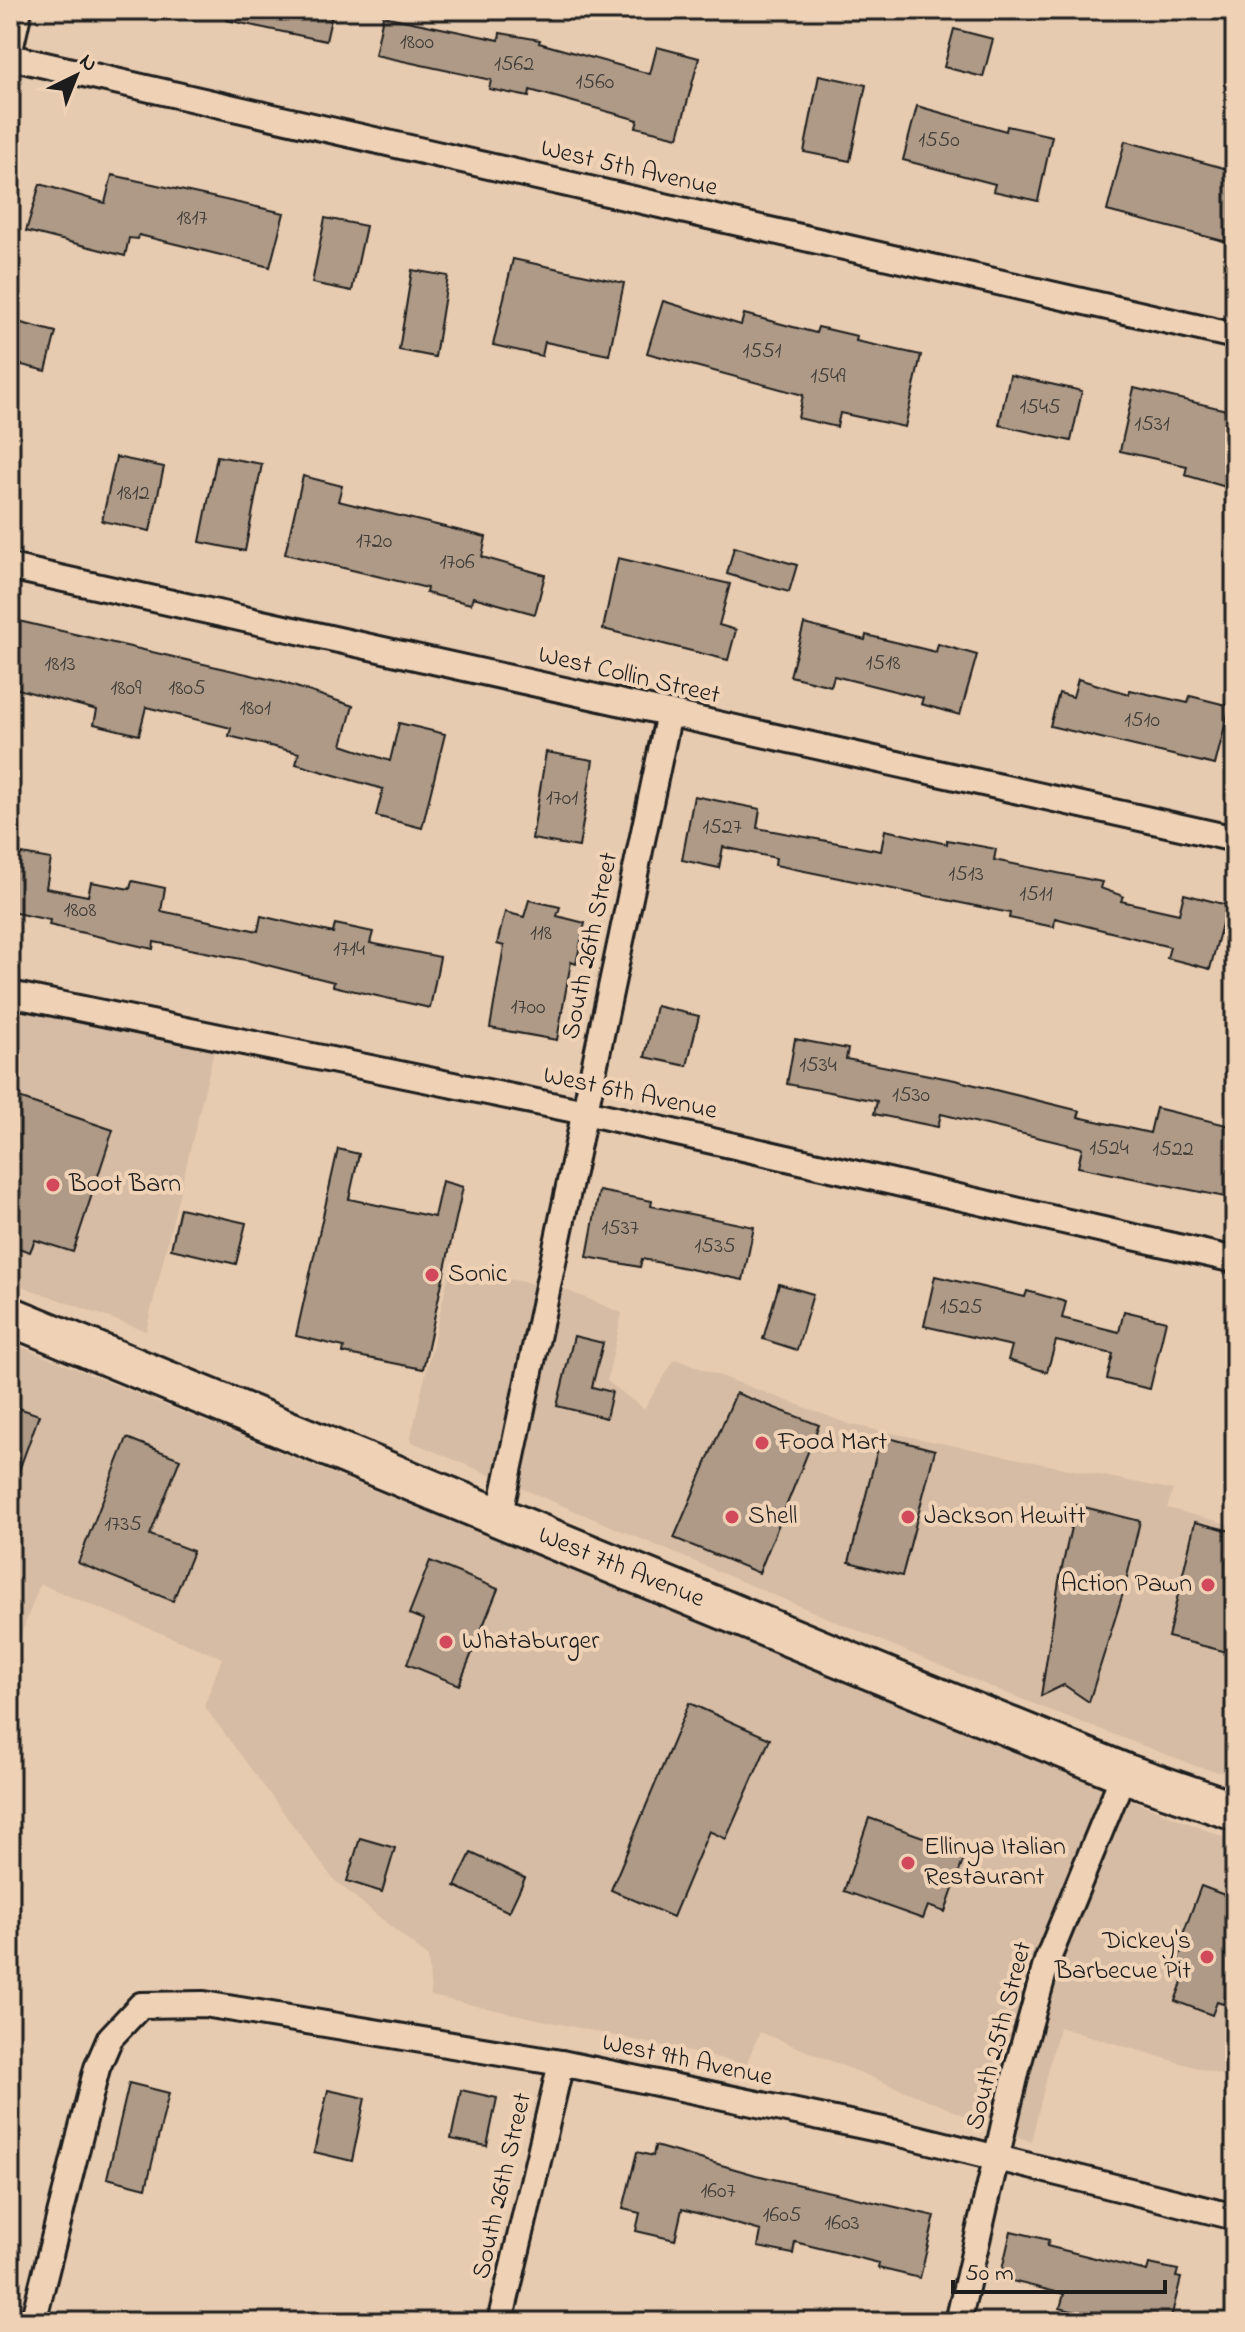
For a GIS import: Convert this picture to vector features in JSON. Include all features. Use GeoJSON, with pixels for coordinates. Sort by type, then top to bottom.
{"type":"FeatureCollection","features":[{"type":"Feature","properties":{"kind":"main road","name":"West 7th Avenue"},"geometry":{"type":"LineString","coordinates":[[10,1316],[1124,1773],[1235,1811]]}},
{"type":"Feature","properties":{"kind":"street"},"geometry":{"type":"LineString","coordinates":[[10,50],[19,10]]}},
{"type":"Feature","properties":{"kind":"street","name":"West 5th Avenue"},"geometry":{"type":"LineString","coordinates":[[10,57],[1235,336]]}},
{"type":"Feature","properties":{"kind":"street","name":"West Collin Street"},"geometry":{"type":"LineString","coordinates":[[10,567],[1235,839]]}},
{"type":"Feature","properties":{"kind":"street","name":"South 26th Street"},"geometry":{"type":"LineString","coordinates":[[499,1518],[669,713]]}},
{"type":"Feature","properties":{"kind":"street","name":"West 6th Avenue"},"geometry":{"type":"LineString","coordinates":[[10,994],[585,1112],[1235,1260]]}},
{"type":"Feature","properties":{"kind":"street","name":"South 25th Street"},"geometry":{"type":"LineString","coordinates":[[958,2322],[1047,1961],[1124,1773]]}},
{"type":"Feature","properties":{"kind":"street","name":"West 9th Avenue"},"geometry":{"type":"LineString","coordinates":[[33,2322],[97,2068],[110,2038],[141,2005],[204,2004],[561,2063],[897,2133],[1235,2217]]}},
{"type":"Feature","properties":{"kind":"street","name":"South 26th Street"},"geometry":{"type":"LineString","coordinates":[[500,2322],[561,2063]]}},
{"type":"Feature","properties":{"kind":"shaded area"},"geometry":{"type":"Polygon","coordinates":[[[10,1004],[215,1047],[146,1331],[10,1282],[10,1004]]]}},
{"type":"Feature","properties":{"kind":"shaded area"},"geometry":{"type":"Polygon","coordinates":[[[450,1269],[564,1289],[622,1313],[607,1381],[644,1409],[675,1359],[852,1425],[1173,1490],[1167,1508],[1235,1526],[1235,1775],[1201,1768],[993,1688],[410,1441],[450,1269]]]}},
{"type":"Feature","properties":{"kind":"shaded area"},"geometry":{"type":"Polygon","coordinates":[[[10,1342],[1235,1842],[1235,2079],[1059,2027],[1031,2142],[760,2032],[746,2064],[431,1996],[428,1957],[333,1879],[204,1706],[222,1658],[40,1584],[10,1664],[10,1342]]]}},
{"type":"Feature","properties":{"kind":"building"},"geometry":{"type":"Polygon","coordinates":[[[228,10],[333,10],[326,41],[226,20],[228,10]]]}},
{"type":"Feature","properties":{"kind":"building"},"geometry":{"type":"Polygon","coordinates":[[[383,16],[499,40],[500,33],[540,40],[539,43],[650,74],[657,47],[699,58],[678,137],[636,127],[638,120],[530,90],[529,97],[489,89],[491,80],[375,55],[383,16]]]}},
{"type":"Feature","properties":{"kind":"building"},"geometry":{"type":"Polygon","coordinates":[[[954,29],[993,39],[983,77],[944,67],[954,29]]]}},
{"type":"Feature","properties":{"kind":"building"},"geometry":{"type":"Polygon","coordinates":[[[819,75],[866,85],[850,161],[804,152],[819,75]]]}},
{"type":"Feature","properties":{"kind":"building"},"geometry":{"type":"Polygon","coordinates":[[[917,106],[1006,131],[1007,126],[1052,136],[1038,201],[993,191],[995,184],[903,160],[917,106]]]}},
{"type":"Feature","properties":{"kind":"building"},"geometry":{"type":"Polygon","coordinates":[[[1125,141],[1235,171],[1235,244],[1107,211],[1125,141]]]}},
{"type":"Feature","properties":{"kind":"building"},"geometry":{"type":"Polygon","coordinates":[[[112,175],[284,213],[270,267],[139,235],[138,239],[129,238],[125,256],[26,231],[40,184],[105,203],[112,175]]]}},
{"type":"Feature","properties":{"kind":"building"},"geometry":{"type":"Polygon","coordinates":[[[325,218],[366,226],[352,291],[312,283],[325,218]]]}},
{"type":"Feature","properties":{"kind":"building"},"geometry":{"type":"Polygon","coordinates":[[[513,259],[624,283],[609,355],[545,342],[542,356],[493,345],[513,259]]]}},
{"type":"Feature","properties":{"kind":"building"},"geometry":{"type":"Polygon","coordinates":[[[412,270],[448,276],[435,357],[399,350],[412,270]]]}},
{"type":"Feature","properties":{"kind":"building"},"geometry":{"type":"Polygon","coordinates":[[[663,301],[741,325],[744,314],[816,333],[818,327],[857,336],[856,341],[921,355],[905,427],[840,413],[837,427],[798,418],[803,395],[647,353],[663,301]]]}},
{"type":"Feature","properties":{"kind":"building"},"geometry":{"type":"Polygon","coordinates":[[[10,320],[56,332],[46,371],[10,362],[10,320]]]}},
{"type":"Feature","properties":{"kind":"building"},"geometry":{"type":"Polygon","coordinates":[[[1010,375],[1082,391],[1071,441],[999,425],[1010,375]]]}},
{"type":"Feature","properties":{"kind":"building"},"geometry":{"type":"Polygon","coordinates":[[[1134,388],[1235,412],[1235,457],[1226,487],[1185,475],[1187,466],[1120,451],[1134,388]]]}},
{"type":"Feature","properties":{"kind":"building"},"geometry":{"type":"Polygon","coordinates":[[[217,456],[262,464],[245,551],[200,542],[217,456]]]}},
{"type":"Feature","properties":{"kind":"building"},"geometry":{"type":"Polygon","coordinates":[[[116,457],[164,467],[150,531],[102,521],[116,457]]]}},
{"type":"Feature","properties":{"kind":"building"},"geometry":{"type":"Polygon","coordinates":[[[303,476],[342,486],[338,501],[486,537],[482,557],[545,575],[535,614],[473,597],[471,604],[426,593],[427,588],[285,554],[303,476]]]}},
{"type":"Feature","properties":{"kind":"building"},"geometry":{"type":"Polygon","coordinates":[[[734,547],[797,565],[789,592],[727,574],[734,547]]]}},
{"type":"Feature","properties":{"kind":"building"},"geometry":{"type":"Polygon","coordinates":[[[618,558],[730,584],[719,625],[736,630],[728,660],[603,629],[618,558]]]}},
{"type":"Feature","properties":{"kind":"building"},"geometry":{"type":"Polygon","coordinates":[[[10,619],[281,682],[353,706],[342,745],[390,761],[399,723],[445,734],[422,828],[376,816],[383,789],[296,764],[299,753],[229,736],[231,728],[146,707],[139,735],[94,724],[97,710],[10,687],[10,619]]]}},
{"type":"Feature","properties":{"kind":"building"},"geometry":{"type":"Polygon","coordinates":[[[804,624],[865,640],[866,635],[936,652],[938,644],[977,655],[960,715],[921,704],[923,698],[834,676],[831,686],[790,676],[804,624]]]}},
{"type":"Feature","properties":{"kind":"building"},"geometry":{"type":"Polygon","coordinates":[[[1078,679],[1129,694],[1130,690],[1188,703],[1190,696],[1230,706],[1215,765],[1050,726],[1059,693],[1073,697],[1078,679]]]}},
{"type":"Feature","properties":{"kind":"building"},"geometry":{"type":"Polygon","coordinates":[[[546,752],[593,760],[579,847],[532,839],[546,752]]]}},
{"type":"Feature","properties":{"kind":"building"},"geometry":{"type":"Polygon","coordinates":[[[694,796],[760,809],[757,828],[881,851],[885,830],[947,844],[947,840],[996,849],[994,860],[1102,882],[1100,888],[1123,896],[1121,901],[1179,914],[1184,894],[1227,905],[1210,969],[1167,958],[1170,947],[1055,918],[1054,927],[1009,918],[1010,913],[775,865],[776,858],[723,847],[719,868],[682,860],[694,796]]]}},
{"type":"Feature","properties":{"kind":"building"},"geometry":{"type":"Polygon","coordinates":[[[10,852],[51,859],[46,888],[88,896],[91,882],[130,889],[132,881],[165,888],[161,911],[258,931],[261,916],[333,933],[335,924],[373,932],[370,943],[440,957],[430,1008],[333,986],[334,982],[251,961],[154,942],[153,949],[49,925],[50,920],[10,912],[10,852]]]}},
{"type":"Feature","properties":{"kind":"building"},"geometry":{"type":"Polygon","coordinates":[[[529,900],[560,907],[557,916],[585,923],[576,964],[571,962],[557,1040],[490,1028],[504,946],[497,944],[505,912],[524,917],[529,900]]]}},
{"type":"Feature","properties":{"kind":"building"},"geometry":{"type":"Polygon","coordinates":[[[656,1006],[699,1016],[687,1066],[645,1057],[656,1006]]]}},
{"type":"Feature","properties":{"kind":"building"},"geometry":{"type":"Polygon","coordinates":[[[795,1039],[848,1049],[846,1059],[955,1080],[1080,1111],[1078,1117],[1150,1133],[1156,1108],[1235,1127],[1235,1199],[1078,1167],[1082,1148],[941,1114],[938,1127],[874,1114],[877,1101],[787,1084],[795,1039]]]}},
{"type":"Feature","properties":{"kind":"building","name":"Boot Barn"},"geometry":{"type":"Polygon","coordinates":[[[10,1095],[113,1130],[73,1252],[35,1240],[30,1252],[10,1245],[10,1095]]]}},
{"type":"Feature","properties":{"kind":"building"},"geometry":{"type":"Polygon","coordinates":[[[338,1149],[359,1154],[349,1199],[434,1217],[442,1181],[463,1187],[423,1369],[343,1353],[344,1347],[296,1336],[338,1149]]]}},
{"type":"Feature","properties":{"kind":"building"},"geometry":{"type":"Polygon","coordinates":[[[599,1191],[652,1201],[651,1206],[754,1227],[743,1280],[642,1259],[640,1267],[587,1257],[599,1191]]]}},
{"type":"Feature","properties":{"kind":"building"},"geometry":{"type":"Polygon","coordinates":[[[180,1208],[246,1223],[236,1264],[171,1249],[180,1208]]]}},
{"type":"Feature","properties":{"kind":"building"},"geometry":{"type":"Polygon","coordinates":[[[935,1276],[1025,1297],[1027,1291],[1066,1302],[1062,1318],[1119,1332],[1124,1311],[1166,1321],[1150,1389],[1107,1379],[1113,1354],[1056,1341],[1047,1372],[1008,1360],[1012,1346],[924,1326],[935,1276]]]}},
{"type":"Feature","properties":{"kind":"building"},"geometry":{"type":"Polygon","coordinates":[[[779,1284],[813,1294],[797,1350],[763,1339],[779,1284]]]}},
{"type":"Feature","properties":{"kind":"building"},"geometry":{"type":"Polygon","coordinates":[[[574,1336],[603,1343],[592,1387],[612,1392],[606,1418],[557,1406],[574,1336]]]}},
{"type":"Feature","properties":{"kind":"building"},"geometry":{"type":"Polygon","coordinates":[[[736,1393],[819,1425],[759,1573],[674,1538],[736,1393]]]}},
{"type":"Feature","properties":{"kind":"building"},"geometry":{"type":"Polygon","coordinates":[[[10,1405],[39,1415],[13,1487],[10,1487],[10,1405]]]}},
{"type":"Feature","properties":{"kind":"building"},"geometry":{"type":"Polygon","coordinates":[[[881,1436],[935,1450],[902,1576],[849,1562],[881,1436]]]}},
{"type":"Feature","properties":{"kind":"building"},"geometry":{"type":"Polygon","coordinates":[[[127,1438],[180,1459],[150,1535],[193,1551],[173,1601],[78,1563],[127,1438]]]}},
{"type":"Feature","properties":{"kind":"building"},"geometry":{"type":"Polygon","coordinates":[[[1076,1505],[1140,1521],[1124,1590],[1089,1702],[1064,1685],[1041,1696],[1059,1581],[1076,1505]]]}},
{"type":"Feature","properties":{"kind":"building","name":"Action Pawn"},"geometry":{"type":"Polygon","coordinates":[[[1195,1522],[1235,1532],[1235,1654],[1168,1637],[1195,1522]]]}},
{"type":"Feature","properties":{"kind":"building","name":"Whataburger"},"geometry":{"type":"Polygon","coordinates":[[[430,1561],[498,1589],[459,1685],[407,1664],[424,1620],[409,1614],[430,1561]]]}},
{"type":"Feature","properties":{"kind":"building"},"geometry":{"type":"Polygon","coordinates":[[[689,1703],[770,1739],[726,1839],[709,1831],[673,1917],[611,1890],[689,1703]]]}},
{"type":"Feature","properties":{"kind":"building","name":"Ellinya Italian Restaurant"},"geometry":{"type":"Polygon","coordinates":[[[869,1818],[966,1852],[945,1912],[928,1906],[923,1919],[844,1891],[869,1818]]]}},
{"type":"Feature","properties":{"kind":"building"},"geometry":{"type":"Polygon","coordinates":[[[360,1838],[395,1848],[382,1892],[347,1881],[360,1838]]]}},
{"type":"Feature","properties":{"kind":"building"},"geometry":{"type":"Polygon","coordinates":[[[471,1853],[525,1878],[509,1912],[455,1886],[471,1853]]]}},
{"type":"Feature","properties":{"kind":"building","name":"Dickey's Barbecue Pit"},"geometry":{"type":"Polygon","coordinates":[[[1201,1886],[1235,1899],[1235,1984],[1231,1983],[1223,2004],[1217,2002],[1212,2015],[1175,2001],[1186,1972],[1175,1968],[1183,1946],[1179,1945],[1201,1886]]]}},
{"type":"Feature","properties":{"kind":"building"},"geometry":{"type":"Polygon","coordinates":[[[129,2083],[169,2093],[146,2188],[107,2178],[129,2083]]]}},
{"type":"Feature","properties":{"kind":"building"},"geometry":{"type":"Polygon","coordinates":[[[328,2090],[365,2098],[352,2161],[314,2152],[328,2090]]]}},
{"type":"Feature","properties":{"kind":"building"},"geometry":{"type":"Polygon","coordinates":[[[461,2090],[497,2098],[487,2146],[451,2139],[461,2090]]]}},
{"type":"Feature","properties":{"kind":"building"},"geometry":{"type":"Polygon","coordinates":[[[655,2146],[756,2175],[935,2216],[920,2278],[878,2268],[879,2263],[795,2242],[793,2254],[758,2247],[761,2231],[682,2209],[675,2240],[636,2231],[640,2213],[623,2209],[637,2152],[653,2156],[655,2146]]]}},
{"type":"Feature","properties":{"kind":"building"},"geometry":{"type":"Polygon","coordinates":[[[1011,2231],[1049,2240],[1047,2246],[1147,2271],[1149,2264],[1178,2270],[1176,2277],[1181,2278],[1170,2322],[1113,2322],[1060,2308],[1064,2294],[1000,2278],[1011,2231]]]}},
{"type":"Feature","properties":{"kind":"place","name":"Boot Barn"},"geometry":{"type":"Point","coordinates":[53,1185]}},
{"type":"Feature","properties":{"kind":"place","name":"Sonic"},"geometry":{"type":"Point","coordinates":[432,1275]}},
{"type":"Feature","properties":{"kind":"place","name":"Food Mart"},"geometry":{"type":"Point","coordinates":[762,1443]}},
{"type":"Feature","properties":{"kind":"place","name":"Shell"},"geometry":{"type":"Point","coordinates":[732,1517]}},
{"type":"Feature","properties":{"kind":"place","name":"Jackson Hewitt"},"geometry":{"type":"Point","coordinates":[908,1517]}},
{"type":"Feature","properties":{"kind":"place","name":"Action Pawn"},"geometry":{"type":"Point","coordinates":[1208,1585]}},
{"type":"Feature","properties":{"kind":"place","name":"Whataburger"},"geometry":{"type":"Point","coordinates":[446,1642]}},
{"type":"Feature","properties":{"kind":"place","name":"Ellinya Italian Restaurant"},"geometry":{"type":"Point","coordinates":[908,1863]}},
{"type":"Feature","properties":{"kind":"place","name":"Dickey's Barbecue Pit"},"geometry":{"type":"Point","coordinates":[1207,1957]}}]}
